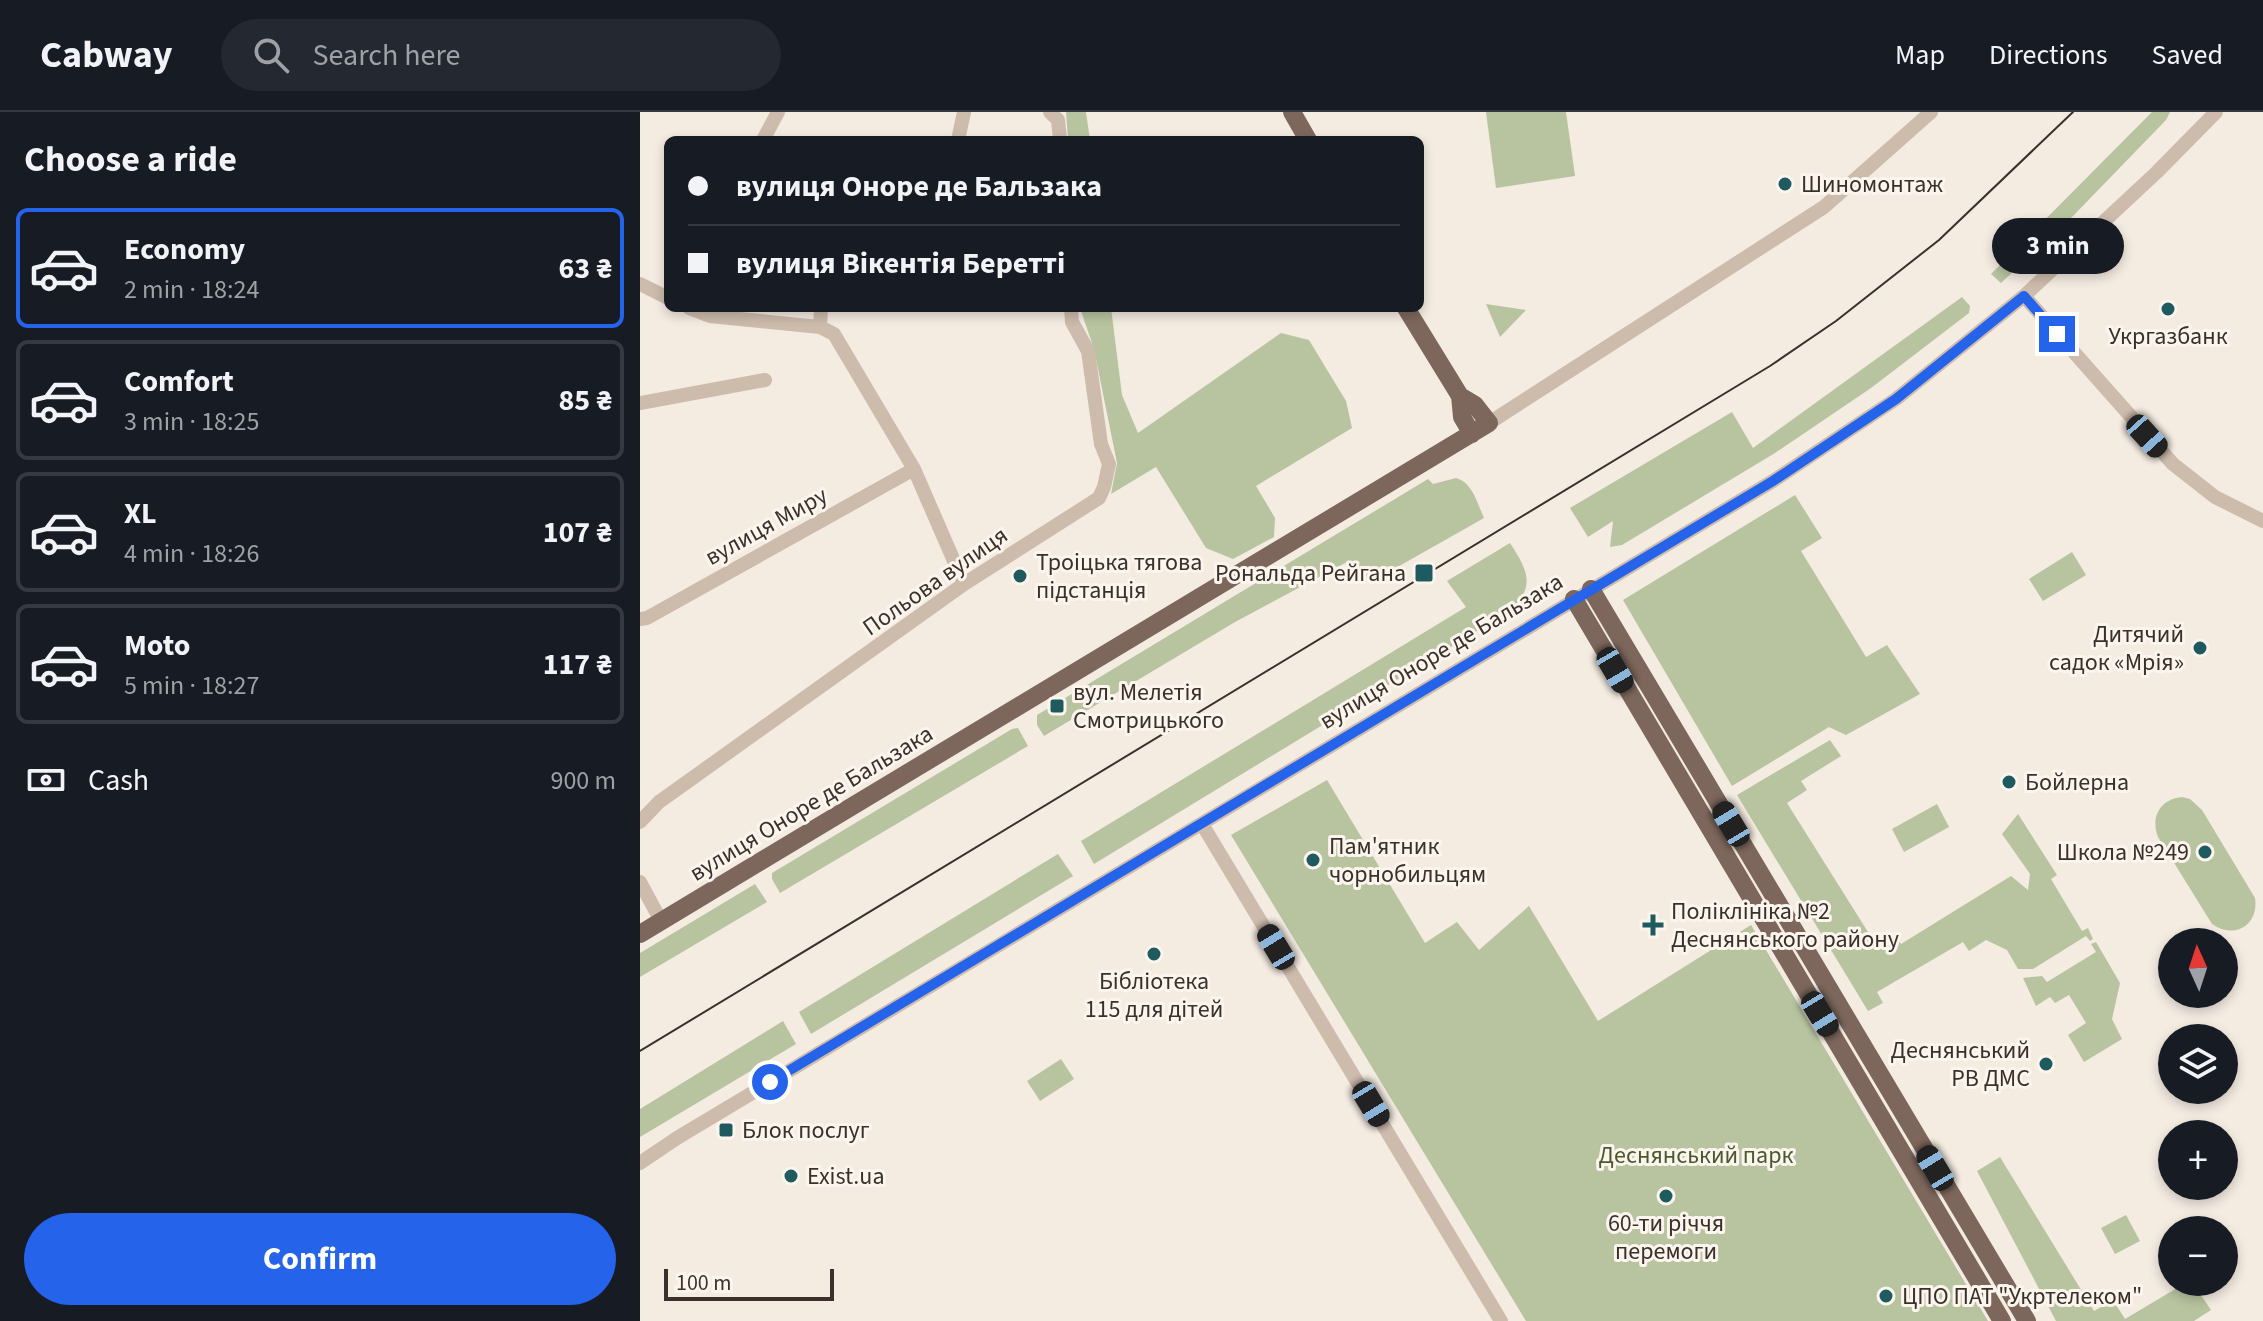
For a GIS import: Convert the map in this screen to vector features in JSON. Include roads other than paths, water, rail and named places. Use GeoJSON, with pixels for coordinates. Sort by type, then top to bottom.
{"type":"FeatureCollection","features":[{"type":"Feature","properties":{"kind":"main road"},"geometry":{"type":"LineString","coordinates":[[1292,112],[1306,136]]}},
{"type":"Feature","properties":{"kind":"main road"},"geometry":{"type":"LineString","coordinates":[[1408,312],[1460,396],[1462,417],[1472,434]]}},
{"type":"Feature","properties":{"kind":"main road"},"geometry":{"type":"LineString","coordinates":[[1460,396],[1475,405],[1489,423]]}},
{"type":"Feature","properties":{"kind":"main road","name":"вулиця Оноре де Бальзака"},"geometry":{"type":"LineString","coordinates":[[640,934],[1489,423]]}},
{"type":"Feature","properties":{"kind":"main road"},"geometry":{"type":"LineString","coordinates":[[1591,589],[2027,1321]]}},
{"type":"Feature","properties":{"kind":"main road"},"geometry":{"type":"LineString","coordinates":[[1574,599],[2002,1321]]}},
{"type":"Feature","properties":{"kind":"street"},"geometry":{"type":"LineString","coordinates":[[765,136],[778,112]]}},
{"type":"Feature","properties":{"kind":"street"},"geometry":{"type":"LineString","coordinates":[[959,136],[964,112]]}},
{"type":"Feature","properties":{"kind":"street"},"geometry":{"type":"LineString","coordinates":[[1050,112],[1058,120],[1060,136]]}},
{"type":"Feature","properties":{"kind":"street","name":"вулиця Оноре де Бальзака"},"geometry":{"type":"LineString","coordinates":[[1489,423],[1824,207],[1931,112]]}},
{"type":"Feature","properties":{"kind":"street","name":"вулиця Оноре де Бальзака"},"geometry":{"type":"LineString","coordinates":[[640,1163],[1773,481],[1896,399],[2024,296],[2157,172],[2216,112]]}},
{"type":"Feature","properties":{"kind":"street"},"geometry":{"type":"LineString","coordinates":[[640,284],[664,296]]}},
{"type":"Feature","properties":{"kind":"street"},"geometry":{"type":"LineString","coordinates":[[2024,296],[2173,464],[2215,497],[2263,521]]}},
{"type":"Feature","properties":{"kind":"street"},"geometry":{"type":"LineString","coordinates":[[700,312],[710,316],[744,314],[820,327],[834,334],[914,469],[964,584]]}},
{"type":"Feature","properties":{"kind":"street"},"geometry":{"type":"LineString","coordinates":[[820,327],[821,312]]}},
{"type":"Feature","properties":{"kind":"street","name":"Польова вулиця"},"geometry":{"type":"LineString","coordinates":[[640,822],[659,802],[964,584],[1099,498],[1109,464],[1101,444],[1088,351],[1072,322],[1071,312]]}},
{"type":"Feature","properties":{"kind":"street"},"geometry":{"type":"LineString","coordinates":[[640,403],[765,380]]}},
{"type":"Feature","properties":{"kind":"street","name":"вулиця Миру"},"geometry":{"type":"LineString","coordinates":[[640,619],[647,618],[914,469]]}},
{"type":"Feature","properties":{"kind":"street"},"geometry":{"type":"LineString","coordinates":[[1202,824],[1501,1321]]}},
{"type":"Feature","properties":{"kind":"street"},"geometry":{"type":"LineString","coordinates":[[640,882],[661,921]]}},
{"type":"Feature","properties":{"kind":"tram line"},"geometry":{"type":"LineString","coordinates":[[640,1051],[1770,366],[1836,321],[1939,240],[2073,112]]}},
{"type":"Feature","properties":{"kind":"place","name":"Шиномонтаж"},"geometry":{"type":"Point","coordinates":[1785,184]}},
{"type":"Feature","properties":{"kind":"place","name":"Укргазбанк"},"geometry":{"type":"Point","coordinates":[2168,309]}},
{"type":"Feature","properties":{"kind":"place","name":"Рональда Рейгана"},"geometry":{"type":"Point","coordinates":[1424,573]}},
{"type":"Feature","properties":{"kind":"place","name":"Троiцька тягова пiдстанцiя"},"geometry":{"type":"Point","coordinates":[1020,576]}},
{"type":"Feature","properties":{"kind":"place","name":"Дитячий садок «Мрія»"},"geometry":{"type":"Point","coordinates":[2200,648]}},
{"type":"Feature","properties":{"kind":"place","name":"вул. Мелетія Смотрицького"},"geometry":{"type":"Point","coordinates":[1057,706]}},
{"type":"Feature","properties":{"kind":"place","name":"Бойлерна"},"geometry":{"type":"Point","coordinates":[2009,782]}},
{"type":"Feature","properties":{"kind":"place","name":"Школа №249"},"geometry":{"type":"Point","coordinates":[2205,852]}},
{"type":"Feature","properties":{"kind":"place","name":"Пам'ятник чорнобильцям"},"geometry":{"type":"Point","coordinates":[1313,860]}},
{"type":"Feature","properties":{"kind":"place","name":"Поліклініка №2 Деснянського району"},"geometry":{"type":"Point","coordinates":[1653,925]}},
{"type":"Feature","properties":{"kind":"place","name":"Бібліотека 115 для дітей"},"geometry":{"type":"Point","coordinates":[1154,954]}},
{"type":"Feature","properties":{"kind":"place","name":"Деснянський РВ ДМС"},"geometry":{"type":"Point","coordinates":[2046,1064]}},
{"type":"Feature","properties":{"kind":"place","name":"Блок послуг"},"geometry":{"type":"Point","coordinates":[726,1130]}},
{"type":"Feature","properties":{"kind":"place","name":"Exist.ua"},"geometry":{"type":"Point","coordinates":[791,1176]}},
{"type":"Feature","properties":{"kind":"place","name":"60-ти річчя перемоги"},"geometry":{"type":"Point","coordinates":[1666,1196]}},
{"type":"Feature","properties":{"kind":"place","name":"ЦПО ПАТ \"Укртелеком\""},"geometry":{"type":"Point","coordinates":[1886,1296]}},
{"type":"Feature","properties":{"kind":"park label","name":"Деснянський парк"},"geometry":{"type":"Point","coordinates":[1696,1155]}}]}
